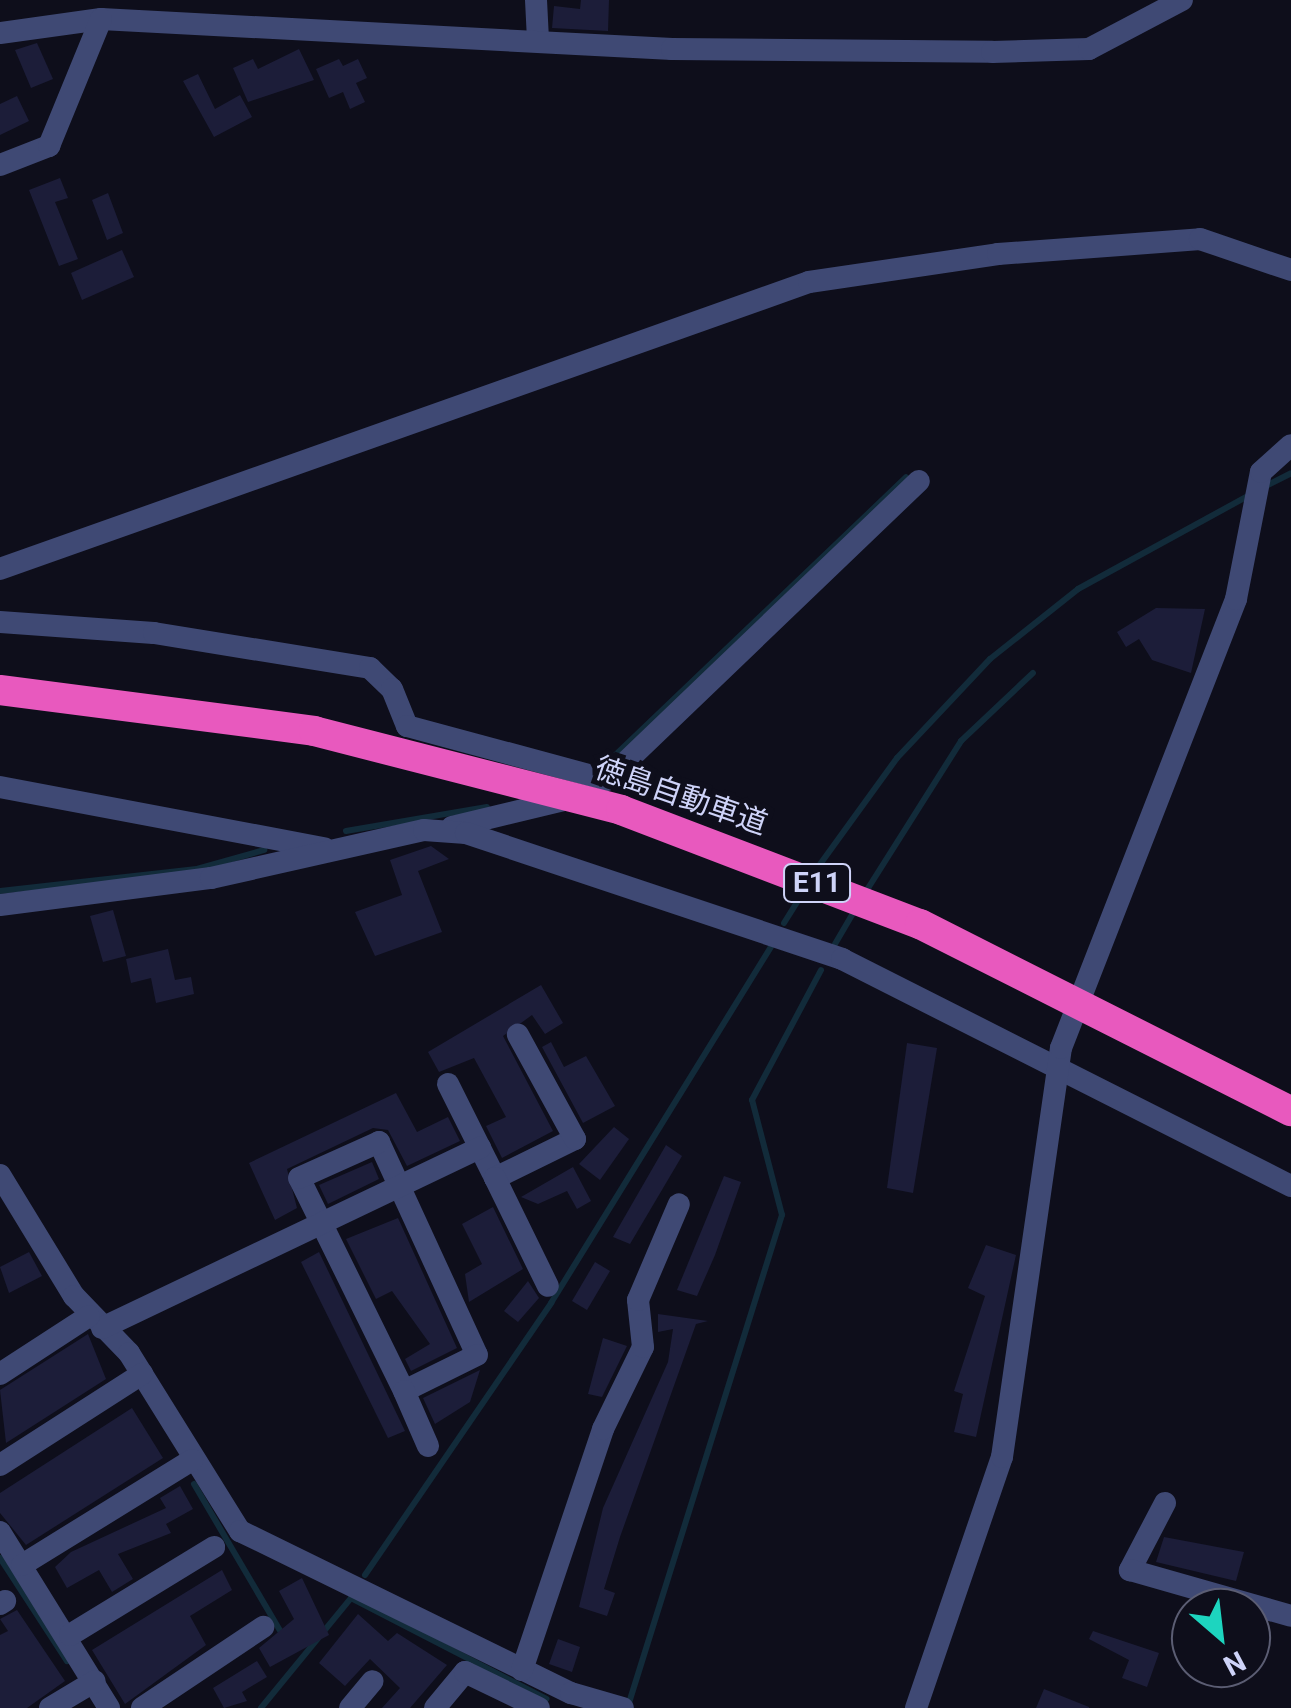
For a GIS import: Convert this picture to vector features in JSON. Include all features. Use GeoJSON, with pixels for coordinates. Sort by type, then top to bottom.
{"type":"FeatureCollection","features":[{"type":"Feature","properties":{"kind":"highway","name":"徳島自動車道"},"geometry":{"type":"LineString","coordinates":[[0,690],[181,709],[314,731],[621,810],[754,857],[1046,983],[1291,1111]]}},
{"type":"Feature","properties":{"kind":"highway","name":"徳島自動車道"},"geometry":{"type":"LineString","coordinates":[[0,701],[181,709]]}},
{"type":"Feature","properties":{"kind":"street"},"geometry":{"type":"LineString","coordinates":[[536,0],[538,40]]}},
{"type":"Feature","properties":{"kind":"street"},"geometry":{"type":"LineString","coordinates":[[0,33],[101,19],[672,49],[1089,49],[1182,0]]}},
{"type":"Feature","properties":{"kind":"street"},"geometry":{"type":"LineString","coordinates":[[0,165],[49,146],[101,19]]}},
{"type":"Feature","properties":{"kind":"street"},"geometry":{"type":"LineString","coordinates":[[0,569],[810,282],[998,254],[1200,239],[1291,270]]}},
{"type":"Feature","properties":{"kind":"street"},"geometry":{"type":"LineString","coordinates":[[916,1708],[1002,1458],[1058,1062],[1236,599],[1260,472],[1291,445]]}},
{"type":"Feature","properties":{"kind":"street"},"geometry":{"type":"LineString","coordinates":[[0,904],[212,878],[338,848],[563,806],[607,780],[919,481]]}},
{"type":"Feature","properties":{"kind":"street"},"geometry":{"type":"LineString","coordinates":[[0,622],[154,633],[370,668],[392,689],[407,726],[607,780]]}},
{"type":"Feature","properties":{"kind":"street"},"geometry":{"type":"LineString","coordinates":[[0,787],[338,848]]}},
{"type":"Feature","properties":{"kind":"street"},"geometry":{"type":"LineString","coordinates":[[443,829],[772,933],[1058,1062],[1291,1186]]}},
{"type":"Feature","properties":{"kind":"street"},"geometry":{"type":"LineString","coordinates":[[496,1178],[575,1139],[518,1035]]}},
{"type":"Feature","properties":{"kind":"street"},"geometry":{"type":"LineString","coordinates":[[448,1084],[548,1286]]}},
{"type":"Feature","properties":{"kind":"street"},"geometry":{"type":"LineString","coordinates":[[404,1391],[477,1355],[379,1142],[299,1178],[428,1446]]}},
{"type":"Feature","properties":{"kind":"street"},"geometry":{"type":"LineString","coordinates":[[0,1374],[96,1322],[480,1148]]}},
{"type":"Feature","properties":{"kind":"street"},"geometry":{"type":"LineString","coordinates":[[0,1175],[96,1322],[142,1374],[192,1460],[240,1531],[522,1670],[566,1700],[608,1706]]}},
{"type":"Feature","properties":{"kind":"street"},"geometry":{"type":"LineString","coordinates":[[522,1670],[603,1430],[643,1347],[638,1300],[679,1204]]}},
{"type":"Feature","properties":{"kind":"street"},"geometry":{"type":"LineString","coordinates":[[0,1465],[142,1374]]}},
{"type":"Feature","properties":{"kind":"street"},"geometry":{"type":"LineString","coordinates":[[22,1565],[192,1460]]}},
{"type":"Feature","properties":{"kind":"street"},"geometry":{"type":"LineString","coordinates":[[1164,1503],[1130,1570],[1291,1616]]}},
{"type":"Feature","properties":{"kind":"street"},"geometry":{"type":"LineString","coordinates":[[0,1532],[70,1635],[110,1708]]}},
{"type":"Feature","properties":{"kind":"street"},"geometry":{"type":"LineString","coordinates":[[70,1635],[214,1547]]}},
{"type":"Feature","properties":{"kind":"street"},"geometry":{"type":"LineString","coordinates":[[142,1708],[264,1627]]}},
{"type":"Feature","properties":{"kind":"street"},"geometry":{"type":"LineString","coordinates":[[435,1708],[466,1672],[539,1708]]}},
{"type":"Feature","properties":{"kind":"street"},"geometry":{"type":"LineString","coordinates":[[50,1708],[95,1681]]}},
{"type":"Feature","properties":{"kind":"street"},"geometry":{"type":"LineString","coordinates":[[350,1708],[373,1681]]}},
{"type":"Feature","properties":{"kind":"building"},"geometry":{"type":"Polygon","coordinates":[[[581,0],[609,0],[608,31],[552,28],[554,6],[580,9],[581,0]]]}},
{"type":"Feature","properties":{"kind":"building"},"geometry":{"type":"Polygon","coordinates":[[[37,43],[53,79],[31,88],[15,50],[37,43]]]}},
{"type":"Feature","properties":{"kind":"building"},"geometry":{"type":"Polygon","coordinates":[[[299,49],[314,80],[248,102],[233,68],[253,59],[258,69],[299,49]]]}},
{"type":"Feature","properties":{"kind":"building"},"geometry":{"type":"Polygon","coordinates":[[[339,59],[343,66],[358,59],[367,78],[356,83],[365,102],[350,109],[343,92],[329,98],[316,69],[339,59]]]}},
{"type":"Feature","properties":{"kind":"building"},"geometry":{"type":"Polygon","coordinates":[[[198,74],[215,109],[240,95],[252,117],[214,137],[183,81],[198,74]]]}},
{"type":"Feature","properties":{"kind":"building"},"geometry":{"type":"Polygon","coordinates":[[[17,96],[29,121],[0,135],[0,104],[17,96]]]}},
{"type":"Feature","properties":{"kind":"building"},"geometry":{"type":"Polygon","coordinates":[[[60,178],[68,198],[55,202],[78,259],[59,266],[29,190],[60,178]]]}},
{"type":"Feature","properties":{"kind":"building"},"geometry":{"type":"Polygon","coordinates":[[[108,193],[123,233],[107,240],[92,200],[108,193]]]}},
{"type":"Feature","properties":{"kind":"building"},"geometry":{"type":"Polygon","coordinates":[[[122,250],[134,277],[82,300],[71,273],[122,250]]]}},
{"type":"Feature","properties":{"kind":"building"},"geometry":{"type":"Polygon","coordinates":[[[1156,608],[1205,609],[1191,673],[1152,660],[1139,639],[1126,647],[1117,632],[1156,608]]]}},
{"type":"Feature","properties":{"kind":"building"},"geometry":{"type":"Polygon","coordinates":[[[431,846],[449,859],[418,871],[442,932],[375,956],[355,912],[402,895],[390,860],[431,846]]]}},
{"type":"Feature","properties":{"kind":"building"},"geometry":{"type":"Polygon","coordinates":[[[113,910],[126,956],[103,962],[90,916],[113,910]]]}},
{"type":"Feature","properties":{"kind":"building"},"geometry":{"type":"Polygon","coordinates":[[[168,949],[175,980],[191,977],[194,994],[156,1003],[151,978],[131,983],[126,959],[168,949]]]}},
{"type":"Feature","properties":{"kind":"building"},"geometry":{"type":"Polygon","coordinates":[[[541,985],[563,1023],[545,1034],[532,1015],[503,1036],[553,1131],[502,1158],[486,1126],[506,1117],[474,1058],[439,1072],[428,1052],[541,985]]]}},
{"type":"Feature","properties":{"kind":"building"},"geometry":{"type":"Polygon","coordinates":[[[551,1042],[564,1067],[586,1056],[615,1106],[583,1123],[542,1047],[551,1042]]]}},
{"type":"Feature","properties":{"kind":"building"},"geometry":{"type":"Polygon","coordinates":[[[907,1043],[937,1048],[913,1193],[887,1188],[907,1043]]]}},
{"type":"Feature","properties":{"kind":"building"},"geometry":{"type":"Polygon","coordinates":[[[396,1093],[417,1132],[448,1117],[460,1141],[407,1166],[388,1130],[373,1128],[287,1169],[297,1208],[275,1220],[249,1163],[396,1093]]]}},
{"type":"Feature","properties":{"kind":"building"},"geometry":{"type":"Polygon","coordinates":[[[614,1127],[629,1139],[600,1180],[579,1164],[614,1127]]]}},
{"type":"Feature","properties":{"kind":"building"},"geometry":{"type":"Polygon","coordinates":[[[666,1145],[682,1156],[630,1244],[613,1237],[666,1145]]]}},
{"type":"Feature","properties":{"kind":"building"},"geometry":{"type":"Polygon","coordinates":[[[372,1162],[379,1179],[328,1204],[319,1185],[372,1162]]]}},
{"type":"Feature","properties":{"kind":"building"},"geometry":{"type":"Polygon","coordinates":[[[573,1167],[591,1201],[577,1209],[567,1191],[538,1204],[521,1197],[573,1167]]]}},
{"type":"Feature","properties":{"kind":"building"},"geometry":{"type":"Polygon","coordinates":[[[724,1176],[741,1182],[715,1255],[697,1296],[677,1290],[724,1176]]]}},
{"type":"Feature","properties":{"kind":"building"},"geometry":{"type":"Polygon","coordinates":[[[493,1207],[523,1269],[469,1302],[465,1274],[482,1264],[462,1224],[493,1207]]]}},
{"type":"Feature","properties":{"kind":"building"},"geometry":{"type":"Polygon","coordinates":[[[398,1218],[457,1348],[411,1371],[405,1359],[430,1344],[392,1291],[376,1299],[346,1239],[398,1218]]]}},
{"type":"Feature","properties":{"kind":"building"},"geometry":{"type":"Polygon","coordinates":[[[986,1245],[1016,1255],[976,1437],[954,1432],[963,1394],[954,1391],[985,1296],[968,1288],[986,1245]]]}},
{"type":"Feature","properties":{"kind":"building"},"geometry":{"type":"Polygon","coordinates":[[[29,1252],[42,1276],[9,1293],[0,1267],[29,1252]]]}},
{"type":"Feature","properties":{"kind":"building"},"geometry":{"type":"Polygon","coordinates":[[[319,1252],[405,1431],[388,1438],[301,1262],[319,1252]]]}},
{"type":"Feature","properties":{"kind":"building"},"geometry":{"type":"Polygon","coordinates":[[[595,1262],[610,1271],[587,1310],[572,1301],[595,1262]]]}},
{"type":"Feature","properties":{"kind":"building"},"geometry":{"type":"Polygon","coordinates":[[[528,1281],[539,1298],[518,1322],[504,1311],[528,1281]]]}},
{"type":"Feature","properties":{"kind":"building"},"geometry":{"type":"Polygon","coordinates":[[[658,1314],[708,1321],[696,1324],[620,1537],[604,1589],[615,1593],[607,1616],[579,1607],[603,1508],[668,1362],[673,1329],[658,1332],[658,1314]]]}},
{"type":"Feature","properties":{"kind":"building"},"geometry":{"type":"Polygon","coordinates":[[[88,1334],[106,1379],[6,1443],[0,1390],[88,1334]]]}},
{"type":"Feature","properties":{"kind":"building"},"geometry":{"type":"Polygon","coordinates":[[[603,1338],[627,1346],[602,1397],[588,1394],[603,1338]]]}},
{"type":"Feature","properties":{"kind":"building"},"geometry":{"type":"Polygon","coordinates":[[[480,1370],[470,1402],[435,1424],[423,1398],[480,1370]]]}},
{"type":"Feature","properties":{"kind":"building"},"geometry":{"type":"Polygon","coordinates":[[[132,1408],[163,1458],[26,1545],[0,1513],[0,1493],[132,1408]]]}},
{"type":"Feature","properties":{"kind":"building"},"geometry":{"type":"Polygon","coordinates":[[[180,1486],[193,1509],[166,1524],[171,1533],[118,1554],[133,1579],[112,1592],[99,1570],[67,1588],[55,1567],[71,1552],[166,1508],[160,1498],[180,1486]]]}},
{"type":"Feature","properties":{"kind":"building"},"geometry":{"type":"Polygon","coordinates":[[[1164,1537],[1244,1552],[1236,1581],[1156,1562],[1164,1537]]]}},
{"type":"Feature","properties":{"kind":"building"},"geometry":{"type":"Polygon","coordinates":[[[222,1570],[232,1590],[190,1616],[206,1645],[125,1704],[92,1650],[222,1570]]]}},
{"type":"Feature","properties":{"kind":"building"},"geometry":{"type":"Polygon","coordinates":[[[302,1578],[329,1635],[270,1667],[259,1648],[294,1619],[279,1591],[302,1578]]]}},
{"type":"Feature","properties":{"kind":"building"},"geometry":{"type":"Polygon","coordinates":[[[17,1610],[65,1681],[27,1708],[0,1708],[0,1635],[8,1631],[0,1619],[17,1610]]]}},
{"type":"Feature","properties":{"kind":"building"},"geometry":{"type":"Polygon","coordinates":[[[358,1614],[388,1641],[397,1633],[447,1665],[410,1708],[382,1708],[400,1688],[370,1659],[345,1686],[319,1663],[358,1614]]]}},
{"type":"Feature","properties":{"kind":"building"},"geometry":{"type":"Polygon","coordinates":[[[1093,1631],[1159,1653],[1147,1687],[1122,1678],[1129,1660],[1089,1639],[1093,1631]]]}},
{"type":"Feature","properties":{"kind":"building"},"geometry":{"type":"Polygon","coordinates":[[[558,1639],[580,1647],[572,1672],[549,1664],[558,1639]]]}},
{"type":"Feature","properties":{"kind":"building"},"geometry":{"type":"Polygon","coordinates":[[[257,1661],[267,1677],[242,1692],[247,1701],[224,1708],[213,1688],[257,1661]]]}},
{"type":"Feature","properties":{"kind":"building"},"geometry":{"type":"Polygon","coordinates":[[[1044,1689],[1089,1707],[1089,1708],[1036,1708],[1044,1689]]]}},
{"type":"Feature","properties":{"kind":"waterway"},"geometry":{"type":"LineString","coordinates":[[1266,486],[1291,473]]}},
{"type":"Feature","properties":{"kind":"waterway"},"geometry":{"type":"LineString","coordinates":[[606,764],[906,477]]}},
{"type":"Feature","properties":{"kind":"waterway"},"geometry":{"type":"LineString","coordinates":[[813,874],[897,758],[990,659],[1078,589],[1250,495]]}},
{"type":"Feature","properties":{"kind":"waterway"},"geometry":{"type":"LineString","coordinates":[[865,893],[961,741],[1033,673]]}},
{"type":"Feature","properties":{"kind":"waterway"},"geometry":{"type":"LineString","coordinates":[[346,831],[487,807]]}},
{"type":"Feature","properties":{"kind":"waterway"},"geometry":{"type":"LineString","coordinates":[[0,891],[197,869],[264,850]]}},
{"type":"Feature","properties":{"kind":"waterway"},"geometry":{"type":"LineString","coordinates":[[784,923],[805,889]]}},
{"type":"Feature","properties":{"kind":"waterway"},"geometry":{"type":"LineString","coordinates":[[835,944],[856,908]]}},
{"type":"Feature","properties":{"kind":"waterway"},"geometry":{"type":"LineString","coordinates":[[365,1575],[551,1303],[771,947]]}},
{"type":"Feature","properties":{"kind":"waterway"},"geometry":{"type":"LineString","coordinates":[[628,1706],[782,1215],[752,1100],[821,970]]}},
{"type":"Feature","properties":{"kind":"waterway"},"geometry":{"type":"LineString","coordinates":[[194,1484],[283,1636]]}},
{"type":"Feature","properties":{"kind":"waterway"},"geometry":{"type":"LineString","coordinates":[[0,1558],[67,1661]]}},
{"type":"Feature","properties":{"kind":"waterway"},"geometry":{"type":"LineString","coordinates":[[261,1708],[351,1598],[547,1699]]}}]}
